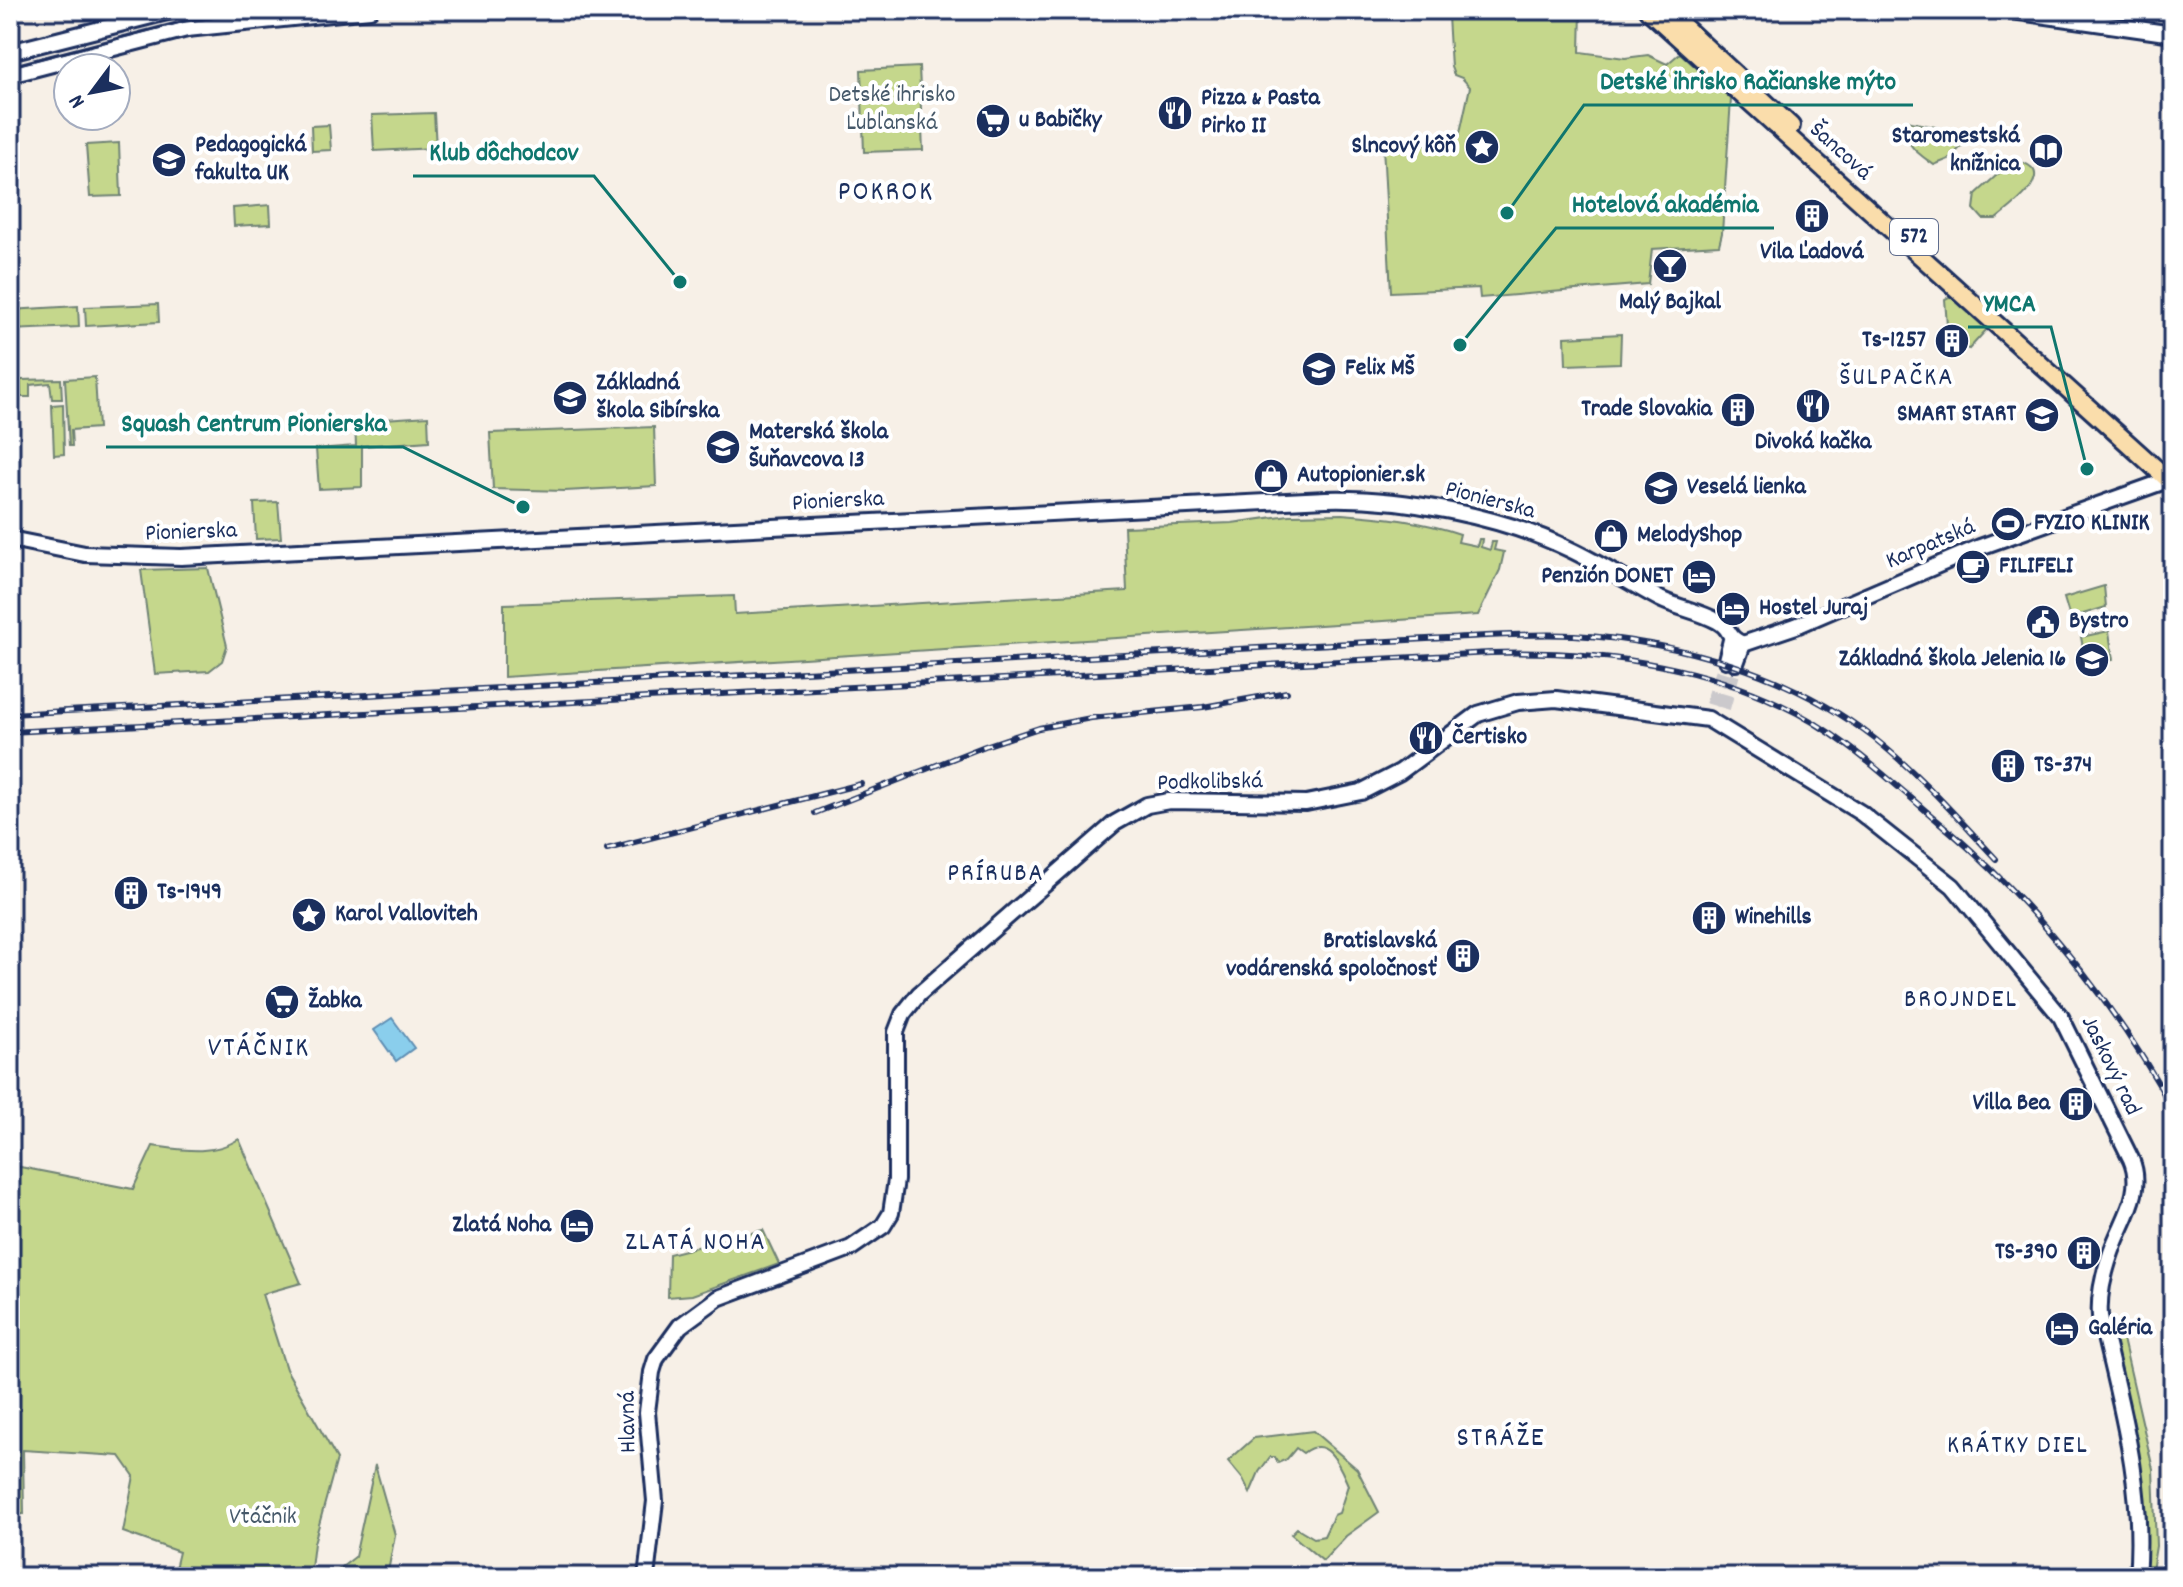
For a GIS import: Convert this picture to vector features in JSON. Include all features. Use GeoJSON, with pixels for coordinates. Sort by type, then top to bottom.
{"type":"FeatureCollection","features":[{"type":"Feature","properties":{"kind":"main road","name":"Šancová"},"geometry":{"type":"LineString","coordinates":[[1656,11],[2144,459],[2172,478]]}},
{"type":"Feature","properties":{"kind":"main road","name":"Šancová"},"geometry":{"type":"LineString","coordinates":[[1656,11],[1799,133],[2172,478]]}},
{"type":"Feature","properties":{"kind":"street"},"geometry":{"type":"LineString","coordinates":[[10,52],[175,10]]}},
{"type":"Feature","properties":{"kind":"street"},"geometry":{"type":"LineString","coordinates":[[10,75],[187,29],[370,10]]}},
{"type":"Feature","properties":{"kind":"street"},"geometry":{"type":"LineString","coordinates":[[2005,10],[2173,34]]}},
{"type":"Feature","properties":{"kind":"street"},"geometry":{"type":"LineString","coordinates":[[2138,491],[2145,477],[2144,459]]}},
{"type":"Feature","properties":{"kind":"street","name":"Karpatská"},"geometry":{"type":"LineString","coordinates":[[1737,642],[1796,626],[1980,547],[2172,478]]}},
{"type":"Feature","properties":{"kind":"street","name":"Pionierska"},"geometry":{"type":"LineString","coordinates":[[10,539],[85,554],[181,557],[1350,499],[1434,508],[1513,529],[1567,548],[1651,594],[1719,622],[1737,642]]}},
{"type":"Feature","properties":{"kind":"street"},"geometry":{"type":"LineString","coordinates":[[1731,662],[1737,642]]}},
{"type":"Feature","properties":{"kind":"street","name":"Podkolibská"},"geometry":{"type":"LineString","coordinates":[[891,1213],[896,1180],[895,1037],[903,1014],[919,994],[1126,815],[1147,805],[1169,801],[1280,804],[1342,798],[1390,779],[1478,714],[1518,702],[1556,699],[1715,714]]}},
{"type":"Feature","properties":{"kind":"street","name":"Jaskový rad"},"geometry":{"type":"LineString","coordinates":[[1715,714],[1861,813],[1953,886],[2061,1017],[2127,1149],[2134,1165],[2135,1192],[2113,1246],[2099,1301],[2132,1454],[2138,1536],[2137,1577]]}},
{"type":"Feature","properties":{"kind":"street","name":"Hlavná"},"geometry":{"type":"LineString","coordinates":[[646,1577],[655,1501],[647,1431],[648,1400],[652,1372],[662,1349],[692,1316],[718,1298],[851,1248],[877,1231],[891,1213]]}},
{"type":"Feature","properties":{"kind":"green space"},"geometry":{"type":"Polygon","coordinates":[[[1581,10],[1580,52],[1625,58],[1648,55],[1667,64],[1680,53],[1731,99],[1719,245],[1652,249],[1648,284],[1480,298],[1479,288],[1391,292],[1383,146],[1451,142],[1459,137],[1470,87],[1454,75],[1451,67],[1448,12],[1581,10]]]}},
{"type":"Feature","properties":{"kind":"green space","name":"Detské ihrisko Ľubľanská"},"geometry":{"type":"Polygon","coordinates":[[[919,67],[923,150],[864,152],[861,70],[919,67]]]}},
{"type":"Feature","properties":{"kind":"green space"},"geometry":{"type":"Polygon","coordinates":[[[434,113],[436,148],[374,151],[372,115],[434,113]]]}},
{"type":"Feature","properties":{"kind":"green space"},"geometry":{"type":"Polygon","coordinates":[[[1907,121],[1958,132],[1966,142],[1949,159],[1934,165],[1916,152],[1909,142],[1907,121]]]}},
{"type":"Feature","properties":{"kind":"green space"},"geometry":{"type":"Polygon","coordinates":[[[329,125],[331,150],[312,151],[311,126],[329,125]]]}},
{"type":"Feature","properties":{"kind":"green space"},"geometry":{"type":"Polygon","coordinates":[[[119,143],[121,196],[90,197],[86,145],[119,143]]]}},
{"type":"Feature","properties":{"kind":"green space"},"geometry":{"type":"Polygon","coordinates":[[[2017,161],[2030,166],[2035,173],[2034,181],[2021,198],[1996,219],[1983,219],[1974,209],[1976,194],[2009,164],[2017,161]]]}},
{"type":"Feature","properties":{"kind":"green space"},"geometry":{"type":"Polygon","coordinates":[[[270,205],[271,224],[234,226],[233,208],[270,205]]]}},
{"type":"Feature","properties":{"kind":"green space"},"geometry":{"type":"Polygon","coordinates":[[[1951,296],[1987,329],[1969,349],[1956,345],[1955,339],[1948,339],[1945,299],[1951,296]]]}},
{"type":"Feature","properties":{"kind":"green space"},"geometry":{"type":"Polygon","coordinates":[[[158,304],[159,322],[86,326],[85,307],[158,304]]]}},
{"type":"Feature","properties":{"kind":"green space"},"geometry":{"type":"Polygon","coordinates":[[[78,306],[79,327],[10,330],[10,310],[78,306]]]}},
{"type":"Feature","properties":{"kind":"green space"},"geometry":{"type":"Polygon","coordinates":[[[1621,334],[1620,363],[1566,365],[1565,337],[1621,334]]]}},
{"type":"Feature","properties":{"kind":"green space"},"geometry":{"type":"Polygon","coordinates":[[[95,377],[98,428],[71,430],[72,446],[69,446],[65,379],[95,377]]]}},
{"type":"Feature","properties":{"kind":"green space"},"geometry":{"type":"Polygon","coordinates":[[[61,379],[62,399],[52,399],[50,383],[30,385],[30,397],[21,397],[20,380],[61,379]]]}},
{"type":"Feature","properties":{"kind":"green space"},"geometry":{"type":"Polygon","coordinates":[[[63,404],[64,454],[54,455],[52,405],[63,404]]]}},
{"type":"Feature","properties":{"kind":"green space"},"geometry":{"type":"Polygon","coordinates":[[[428,416],[429,441],[362,446],[362,487],[319,489],[316,449],[356,446],[355,421],[428,416]]]}},
{"type":"Feature","properties":{"kind":"green space"},"geometry":{"type":"Polygon","coordinates":[[[654,427],[656,486],[565,491],[493,489],[490,433],[654,427]]]}},
{"type":"Feature","properties":{"kind":"green space"},"geometry":{"type":"Polygon","coordinates":[[[278,502],[281,538],[256,539],[254,503],[278,502]]]}},
{"type":"Feature","properties":{"kind":"green space"},"geometry":{"type":"Polygon","coordinates":[[[1342,514],[1431,526],[1460,534],[1458,542],[1477,546],[1479,539],[1482,539],[1481,547],[1490,550],[1492,542],[1496,542],[1494,550],[1504,552],[1500,570],[1478,615],[504,677],[504,604],[734,596],[735,614],[1127,591],[1124,527],[1232,523],[1289,515],[1342,514]]]}},
{"type":"Feature","properties":{"kind":"green space"},"geometry":{"type":"Polygon","coordinates":[[[208,568],[227,646],[222,661],[209,671],[155,674],[141,570],[208,568]]]}},
{"type":"Feature","properties":{"kind":"green space"},"geometry":{"type":"Polygon","coordinates":[[[2104,586],[2106,607],[2070,618],[2064,598],[2104,586]]]}},
{"type":"Feature","properties":{"kind":"green space"},"geometry":{"type":"Polygon","coordinates":[[[2109,631],[2113,660],[2086,664],[2081,637],[2109,631]]]}},
{"type":"Feature","properties":{"kind":"green space"},"geometry":{"type":"Polygon","coordinates":[[[239,1139],[301,1283],[262,1294],[286,1369],[337,1459],[314,1543],[310,1577],[173,1577],[179,1552],[123,1532],[134,1476],[120,1456],[23,1450],[24,1514],[10,1515],[10,1165],[133,1189],[153,1146],[208,1150],[239,1139]]]}},
{"type":"Feature","properties":{"kind":"green space"},"geometry":{"type":"Polygon","coordinates":[[[763,1230],[779,1264],[692,1295],[668,1297],[669,1254],[763,1230]]]}},
{"type":"Feature","properties":{"kind":"green space"},"geometry":{"type":"Polygon","coordinates":[[[2123,1339],[2153,1469],[2156,1546],[2151,1577],[2142,1577],[2139,1476],[2131,1417],[2114,1340],[2123,1339]]]}},
{"type":"Feature","properties":{"kind":"green space"},"geometry":{"type":"Polygon","coordinates":[[[1313,1431],[1357,1469],[1379,1512],[1346,1536],[1323,1561],[1291,1534],[1297,1528],[1314,1538],[1324,1536],[1334,1515],[1339,1513],[1348,1485],[1332,1455],[1319,1447],[1303,1453],[1296,1448],[1287,1459],[1278,1463],[1275,1457],[1270,1457],[1250,1493],[1228,1461],[1254,1438],[1313,1431]]]}},
{"type":"Feature","properties":{"kind":"green space","name":"Vtáčnik"},"geometry":{"type":"Polygon","coordinates":[[[375,1465],[395,1535],[387,1577],[329,1577],[355,1557],[375,1465]]]}},
{"type":"Feature","properties":{"kind":"water"},"geometry":{"type":"Polygon","coordinates":[[[392,1018],[414,1048],[396,1061],[374,1030],[392,1018]]]}},
{"type":"Feature","properties":{"kind":"tunnel"},"geometry":{"type":"LineString","coordinates":[[1712,705],[1726,660]]}},
{"type":"Feature","properties":{"kind":"tunnel"},"geometry":{"type":"LineString","coordinates":[[1723,708],[1736,663]]}},
{"type":"Feature","properties":{"kind":"tram line"},"geometry":{"type":"LineString","coordinates":[[10,67],[183,22],[274,10]]}},
{"type":"Feature","properties":{"kind":"railway"},"geometry":{"type":"LineString","coordinates":[[10,714],[1446,638],[1574,635],[1693,653],[1771,679],[1808,696],[1843,716],[1892,753],[1996,859]]}},
{"type":"Feature","properties":{"kind":"railway"},"geometry":{"type":"LineString","coordinates":[[10,732],[1490,653],[1565,654],[1639,662],[1711,678],[1781,705],[1836,737],[1886,776],[1973,852],[2057,940],[2132,1041],[2173,1110]]}},
{"type":"Feature","properties":{"kind":"railway"},"geometry":{"type":"LineString","coordinates":[[815,813],[1039,728],[1091,718],[1203,707],[1287,692]]}},
{"type":"Feature","properties":{"kind":"railway"},"geometry":{"type":"LineString","coordinates":[[607,849],[861,784]]}},
{"type":"Feature","properties":{"kind":"place","name":"Pizza & Pasta Pirko II"},"geometry":{"type":"Point","coordinates":[1175,113]}},
{"type":"Feature","properties":{"kind":"place","name":"u Babičky"},"geometry":{"type":"Point","coordinates":[993,121]}},
{"type":"Feature","properties":{"kind":"place","name":"Slncový kôň"},"geometry":{"type":"Point","coordinates":[1482,147]}},
{"type":"Feature","properties":{"kind":"place","name":"Staromestská knižnica"},"geometry":{"type":"Point","coordinates":[2046,151]}},
{"type":"Feature","properties":{"kind":"place","name":"Pedagogická fakulta UK"},"geometry":{"type":"Point","coordinates":[169,160]}},
{"type":"Feature","properties":{"kind":"place","name":"Detské ihrisko Račianske mýto"},"geometry":{"type":"Point","coordinates":[1507,213]}},
{"type":"Feature","properties":{"kind":"place","name":"Vila Ľadová"},"geometry":{"type":"Point","coordinates":[1812,216]}},
{"type":"Feature","properties":{"kind":"place","name":"Malý Bajkal"},"geometry":{"type":"Point","coordinates":[1670,266]}},
{"type":"Feature","properties":{"kind":"place","name":"Klub dôchodcov"},"geometry":{"type":"Point","coordinates":[680,282]}},
{"type":"Feature","properties":{"kind":"place","name":"Ts-1257"},"geometry":{"type":"Point","coordinates":[1952,341]}},
{"type":"Feature","properties":{"kind":"place","name":"Hotelová akadémia"},"geometry":{"type":"Point","coordinates":[1460,345]}},
{"type":"Feature","properties":{"kind":"place","name":"Felix MŠ"},"geometry":{"type":"Point","coordinates":[1319,369]}},
{"type":"Feature","properties":{"kind":"place","name":"Základná škola Sibírska"},"geometry":{"type":"Point","coordinates":[570,398]}},
{"type":"Feature","properties":{"kind":"place","name":"Divoká kačka"},"geometry":{"type":"Point","coordinates":[1813,406]}},
{"type":"Feature","properties":{"kind":"place","name":"Trade Slovakia"},"geometry":{"type":"Point","coordinates":[1738,410]}},
{"type":"Feature","properties":{"kind":"place","name":"SMART START"},"geometry":{"type":"Point","coordinates":[2042,415]}},
{"type":"Feature","properties":{"kind":"place","name":"Materská škola Šuňavcova 13"},"geometry":{"type":"Point","coordinates":[723,447]}},
{"type":"Feature","properties":{"kind":"place","name":"YMCA"},"geometry":{"type":"Point","coordinates":[2087,469]}},
{"type":"Feature","properties":{"kind":"place","name":"Autopionier.sk"},"geometry":{"type":"Point","coordinates":[1271,476]}},
{"type":"Feature","properties":{"kind":"place","name":"Veselá lienka"},"geometry":{"type":"Point","coordinates":[1661,488]}},
{"type":"Feature","properties":{"kind":"place","name":"Squash Centrum Pionierska"},"geometry":{"type":"Point","coordinates":[523,507]}},
{"type":"Feature","properties":{"kind":"place","name":"FYZIO KLINIK"},"geometry":{"type":"Point","coordinates":[2008,524]}},
{"type":"Feature","properties":{"kind":"place","name":"MelodyShop"},"geometry":{"type":"Point","coordinates":[1611,536]}},
{"type":"Feature","properties":{"kind":"place","name":"FILIFELI"},"geometry":{"type":"Point","coordinates":[1973,567]}},
{"type":"Feature","properties":{"kind":"place","name":"Penzión DONET"},"geometry":{"type":"Point","coordinates":[1699,577]}},
{"type":"Feature","properties":{"kind":"place","name":"Hostel Juraj"},"geometry":{"type":"Point","coordinates":[1733,609]}},
{"type":"Feature","properties":{"kind":"place","name":"Bystro"},"geometry":{"type":"Point","coordinates":[2043,622]}},
{"type":"Feature","properties":{"kind":"place","name":"Základná škola Jelenia 16"},"geometry":{"type":"Point","coordinates":[2092,660]}},
{"type":"Feature","properties":{"kind":"place","name":"Čertisko"},"geometry":{"type":"Point","coordinates":[1426,738]}},
{"type":"Feature","properties":{"kind":"place","name":"TS-374"},"geometry":{"type":"Point","coordinates":[2008,766]}},
{"type":"Feature","properties":{"kind":"place","name":"Ts-1949"},"geometry":{"type":"Point","coordinates":[131,893]}},
{"type":"Feature","properties":{"kind":"place","name":"Karol Valloviteh"},"geometry":{"type":"Point","coordinates":[309,915]}},
{"type":"Feature","properties":{"kind":"place","name":"Winehills"},"geometry":{"type":"Point","coordinates":[1709,918]}},
{"type":"Feature","properties":{"kind":"place","name":"Bratislavská vodárenská spoločnosť"},"geometry":{"type":"Point","coordinates":[1463,956]}},
{"type":"Feature","properties":{"kind":"place","name":"Žabka"},"geometry":{"type":"Point","coordinates":[282,1002]}},
{"type":"Feature","properties":{"kind":"place","name":"Villa Bea"},"geometry":{"type":"Point","coordinates":[2076,1104]}},
{"type":"Feature","properties":{"kind":"place","name":"Zlatá Noha"},"geometry":{"type":"Point","coordinates":[577,1226]}},
{"type":"Feature","properties":{"kind":"place","name":"TS-390"},"geometry":{"type":"Point","coordinates":[2084,1253]}},
{"type":"Feature","properties":{"kind":"place","name":"Galéria"},"geometry":{"type":"Point","coordinates":[2062,1329]}},
{"type":"Feature","properties":{"kind":"district","name":"POKROK"},"geometry":{"type":"Point","coordinates":[886,194]}},
{"type":"Feature","properties":{"kind":"district","name":"ŠULPAČKA"},"geometry":{"type":"Point","coordinates":[1897,378]}},
{"type":"Feature","properties":{"kind":"district","name":"PRÍRUBA"},"geometry":{"type":"Point","coordinates":[996,874]}},
{"type":"Feature","properties":{"kind":"district","name":"BROJNDEL"},"geometry":{"type":"Point","coordinates":[1961,1000]}},
{"type":"Feature","properties":{"kind":"district","name":"VTÁČNIK"},"geometry":{"type":"Point","coordinates":[259,1050]}},
{"type":"Feature","properties":{"kind":"district","name":"ZLATÁ NOHA"},"geometry":{"type":"Point","coordinates":[696,1243]}},
{"type":"Feature","properties":{"kind":"district","name":"STRÁŽE"},"geometry":{"type":"Point","coordinates":[1501,1440]}},
{"type":"Feature","properties":{"kind":"district","name":"KRÁTKY DIEL"},"geometry":{"type":"Point","coordinates":[2018,1446]}}]}
